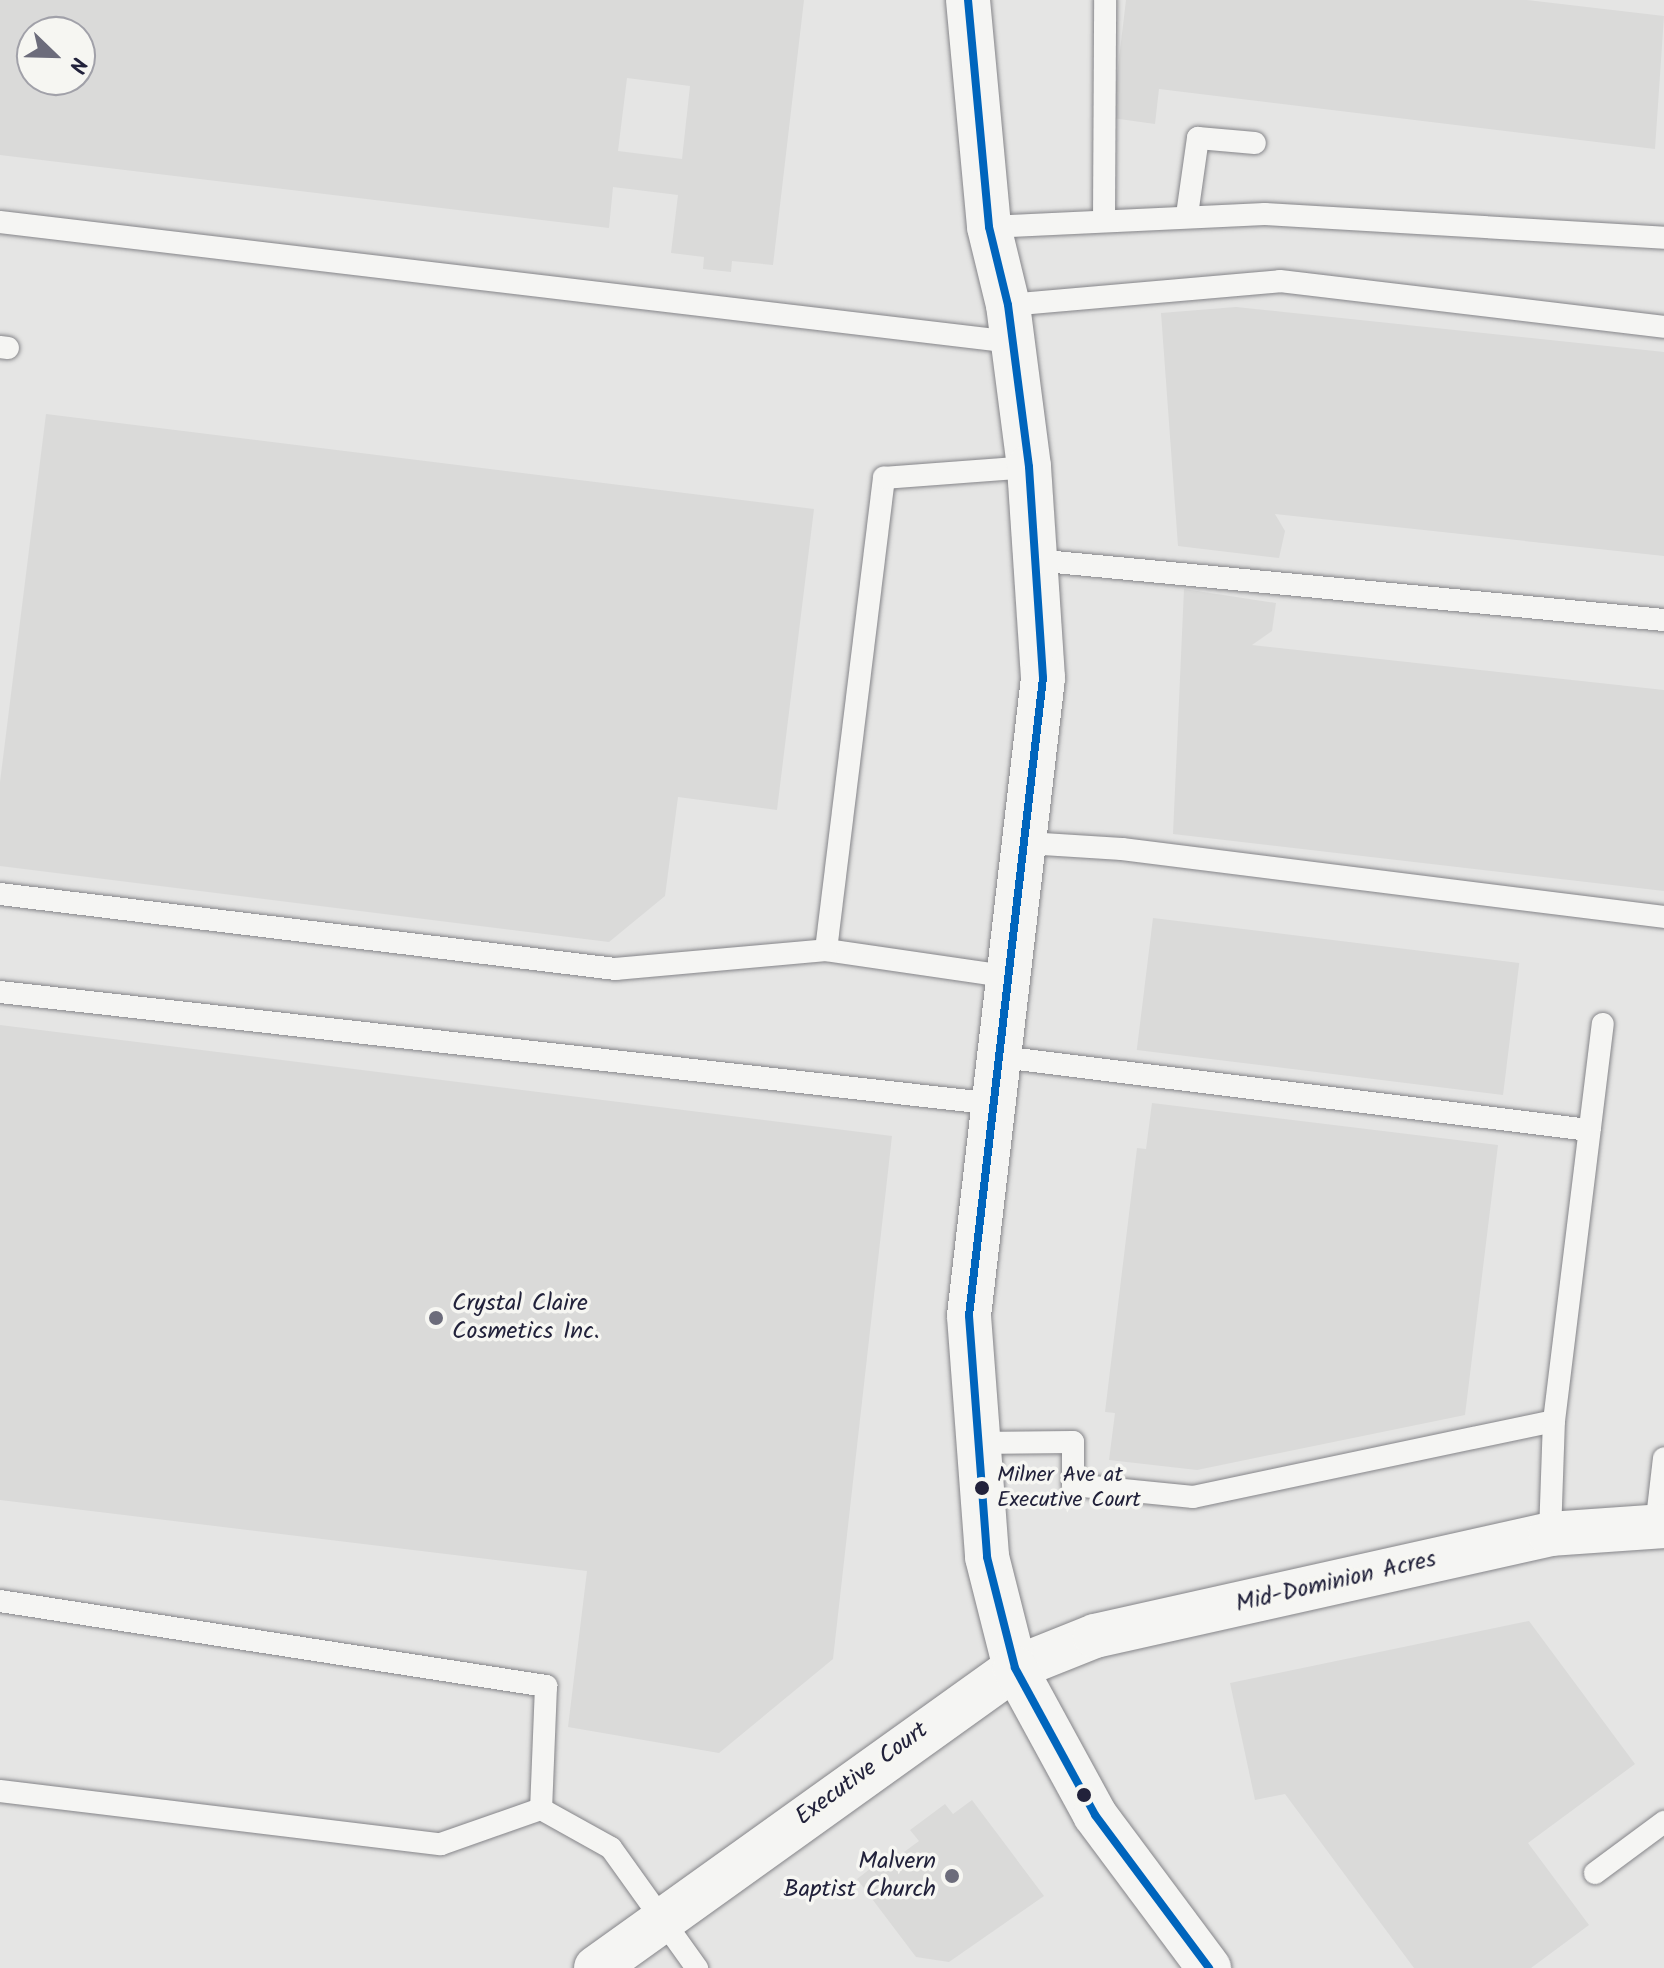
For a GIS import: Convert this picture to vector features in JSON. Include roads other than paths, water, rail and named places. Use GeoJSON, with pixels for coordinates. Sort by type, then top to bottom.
{"type":"FeatureCollection","features":[{"type":"Feature","properties":{"kind":"main road"},"geometry":{"type":"LineString","coordinates":[[968,0],[989,227],[1010,323],[1029,467],[1043,678],[1027,843],[969,1316],[975,1443],[987,1557],[1015,1668],[1095,1815],[1209,1968]]}},
{"type":"Feature","properties":{"kind":"main road","name":"Mid-Dominion Acres"},"geometry":{"type":"LineString","coordinates":[[1015,1668],[1095,1636],[1550,1534],[1660,1526]]}},
{"type":"Feature","properties":{"kind":"main road","name":"Executive Court"},"geometry":{"type":"LineString","coordinates":[[596,1968],[1015,1668]]}},
{"type":"Feature","properties":{"kind":"lane"},"geometry":{"type":"LineString","coordinates":[[1104,219],[1105,0]]}},
{"type":"Feature","properties":{"kind":"lane"},"geometry":{"type":"LineString","coordinates":[[1187,215],[1198,138],[1255,143]]}},
{"type":"Feature","properties":{"kind":"lane"},"geometry":{"type":"LineString","coordinates":[[989,227],[1187,215],[1265,214],[1664,238]]}},
{"type":"Feature","properties":{"kind":"lane"},"geometry":{"type":"LineString","coordinates":[[0,222],[1010,323],[1280,281],[1664,327]]}},
{"type":"Feature","properties":{"kind":"lane"},"geometry":{"type":"LineString","coordinates":[[826,950],[884,478],[1029,467]]}},
{"type":"Feature","properties":{"kind":"lane"},"geometry":{"type":"LineString","coordinates":[[1034,560],[1664,620]]}},
{"type":"Feature","properties":{"kind":"lane"},"geometry":{"type":"LineString","coordinates":[[1027,843],[1122,849],[1664,917]]}},
{"type":"Feature","properties":{"kind":"lane"},"geometry":{"type":"LineString","coordinates":[[0,894],[615,969],[826,950],[1011,977]]}},
{"type":"Feature","properties":{"kind":"lane"},"geometry":{"type":"LineString","coordinates":[[0,992],[995,1104]]}},
{"type":"Feature","properties":{"kind":"lane"},"geometry":{"type":"LineString","coordinates":[[1550,1534],[1554,1421],[1603,1024]]}},
{"type":"Feature","properties":{"kind":"lane"},"geometry":{"type":"LineString","coordinates":[[1001,1057],[1589,1130]]}},
{"type":"Feature","properties":{"kind":"lane"},"geometry":{"type":"LineString","coordinates":[[975,1443],[1073,1442],[1073,1485],[1193,1497],[1554,1421]]}},
{"type":"Feature","properties":{"kind":"lane"},"geometry":{"type":"LineString","coordinates":[[1660,1526],[1664,1458]]}},
{"type":"Feature","properties":{"kind":"lane"},"geometry":{"type":"LineString","coordinates":[[0,1601],[546,1686],[541,1809]]}},
{"type":"Feature","properties":{"kind":"lane"},"geometry":{"type":"LineString","coordinates":[[0,1791],[441,1844],[541,1809],[611,1848],[697,1968]]}},
{"type":"Feature","properties":{"kind":"lane"},"geometry":{"type":"LineString","coordinates":[[1595,1873],[1664,1822]]}},
{"type":"Feature","properties":{"kind":"place","name":"Crystal Claire Cosmetics Inc."},"geometry":{"type":"Point","coordinates":[436,1318]}},
{"type":"Feature","properties":{"kind":"place","name":"Milner Ave at Executive Court"},"geometry":{"type":"Point","coordinates":[982,1488]}},
{"type":"Feature","properties":{"kind":"place","name":"Malvern Baptist Church"},"geometry":{"type":"Point","coordinates":[952,1876]}}]}
